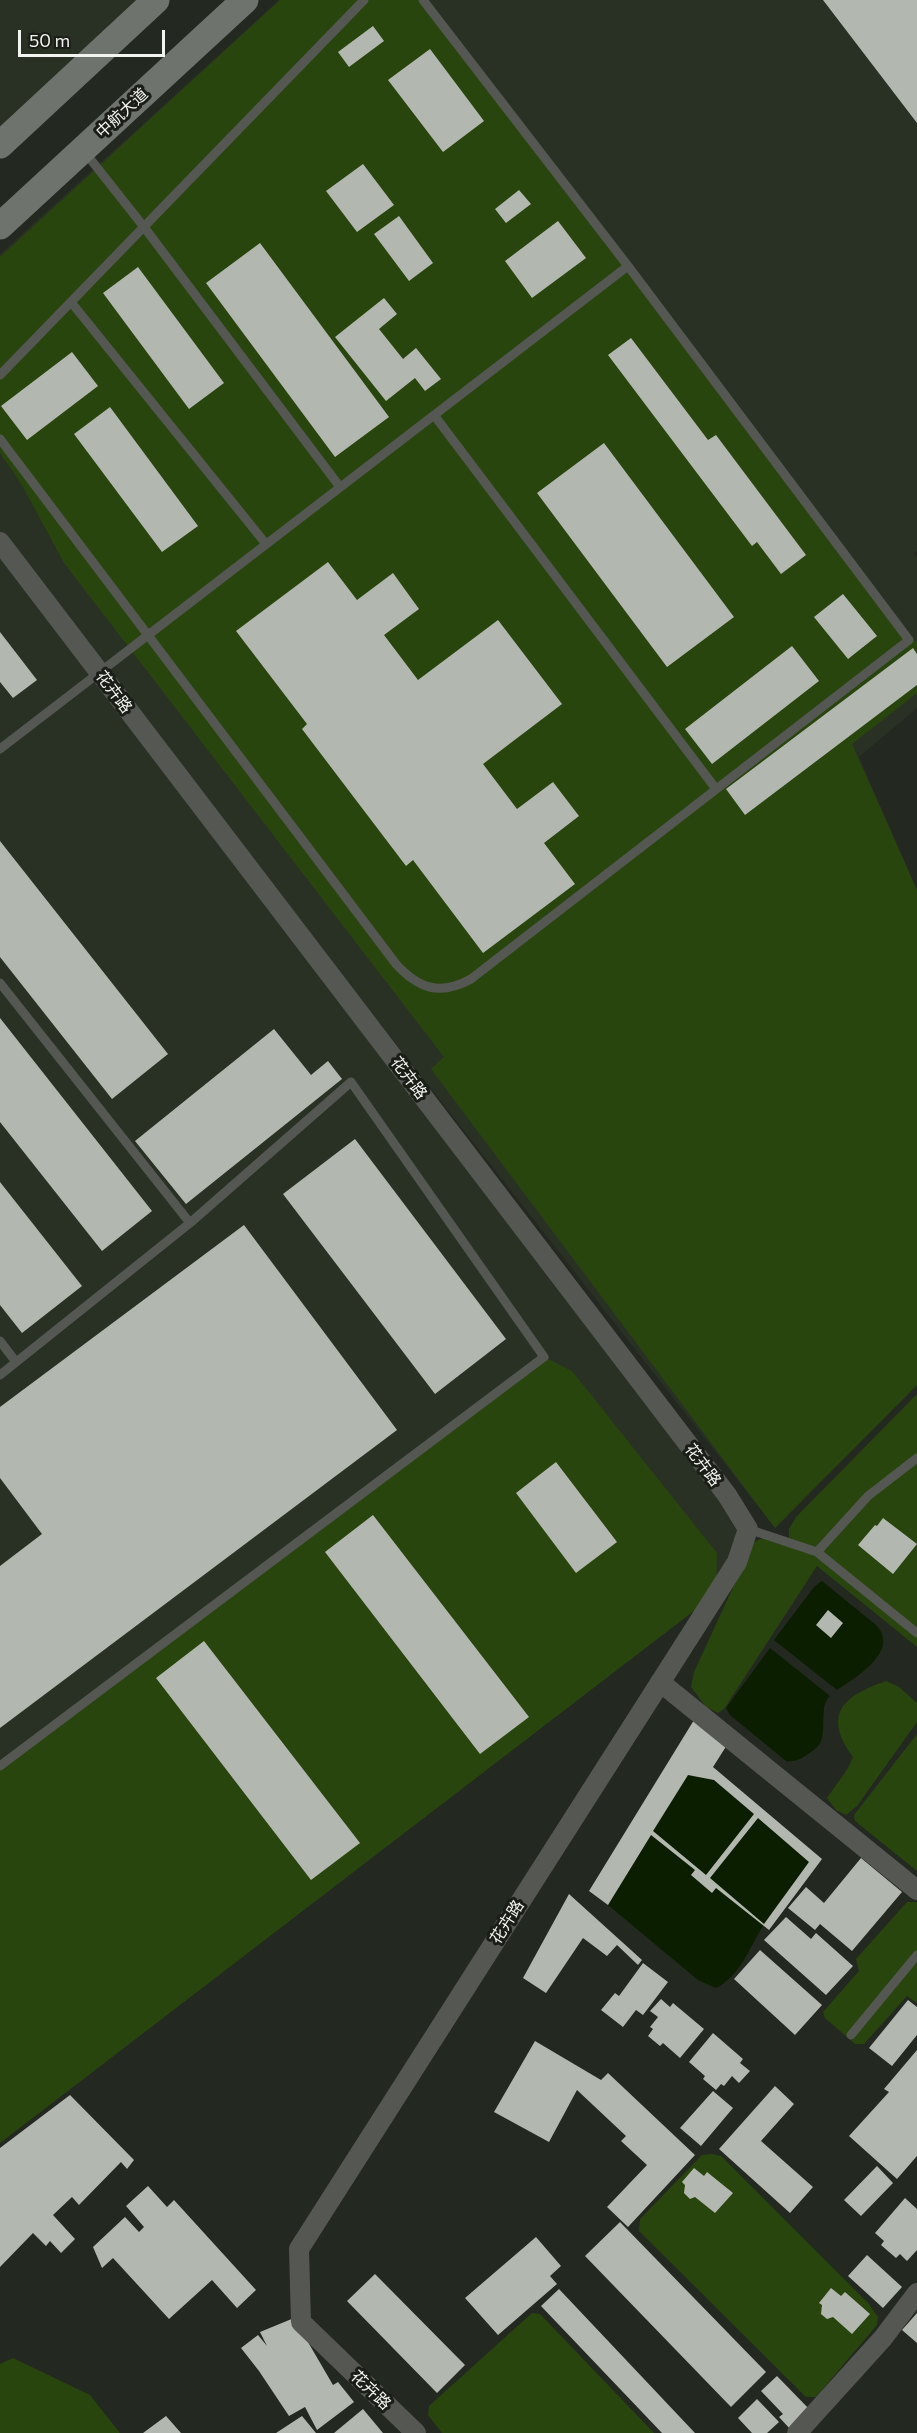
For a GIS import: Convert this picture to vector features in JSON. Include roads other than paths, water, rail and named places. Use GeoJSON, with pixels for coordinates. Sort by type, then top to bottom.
{"type":"FeatureCollection","features":[{"type":"Feature","properties":{"kind":"main road"},"geometry":{"type":"LineString","coordinates":[[0,145],[156,0]]}},
{"type":"Feature","properties":{"kind":"main road","name":"中航大道"},"geometry":{"type":"LineString","coordinates":[[0,226],[245,0]]}},
{"type":"Feature","properties":{"kind":"street","name":"花卉路"},"geometry":{"type":"LineString","coordinates":[[0,542],[726,1495],[748,1529],[737,1562],[299,2249],[301,2322],[416,2433]]}},
{"type":"Feature","properties":{"kind":"street"},"geometry":{"type":"LineString","coordinates":[[660,1682],[917,1890]]}},
{"type":"Feature","properties":{"kind":"street"},"geometry":{"type":"LineString","coordinates":[[797,2433],[883,2338],[917,2293]]}},
{"type":"Feature","properties":{"kind":"lane"},"geometry":{"type":"LineString","coordinates":[[0,375],[364,0]]}},
{"type":"Feature","properties":{"kind":"lane"},"geometry":{"type":"LineString","coordinates":[[0,439],[396,964],[411,980],[426,986],[443,989],[455,988],[471,979],[909,640],[628,266],[423,0]]}},
{"type":"Feature","properties":{"kind":"lane"},"geometry":{"type":"LineString","coordinates":[[83,149],[340,487]]}},
{"type":"Feature","properties":{"kind":"lane"},"geometry":{"type":"LineString","coordinates":[[0,749],[628,266]]}},
{"type":"Feature","properties":{"kind":"lane"},"geometry":{"type":"LineString","coordinates":[[71,302],[266,544]]}},
{"type":"Feature","properties":{"kind":"lane"},"geometry":{"type":"LineString","coordinates":[[434,415],[716,789]]}},
{"type":"Feature","properties":{"kind":"lane"},"geometry":{"type":"LineString","coordinates":[[0,983],[190,1223]]}},
{"type":"Feature","properties":{"kind":"lane"},"geometry":{"type":"LineString","coordinates":[[0,1375],[190,1223],[351,1082],[544,1358],[0,1766]]}},
{"type":"Feature","properties":{"kind":"lane"},"geometry":{"type":"LineString","coordinates":[[0,1341],[16,1362]]}},
{"type":"Feature","properties":{"kind":"lane"},"geometry":{"type":"LineString","coordinates":[[817,1552],[868,1497],[917,1458]]}},
{"type":"Feature","properties":{"kind":"lane"},"geometry":{"type":"LineString","coordinates":[[748,1529],[817,1552],[917,1633]]}},
{"type":"Feature","properties":{"kind":"lane"},"geometry":{"type":"LineString","coordinates":[[851,2035],[917,1955]]}}]}
